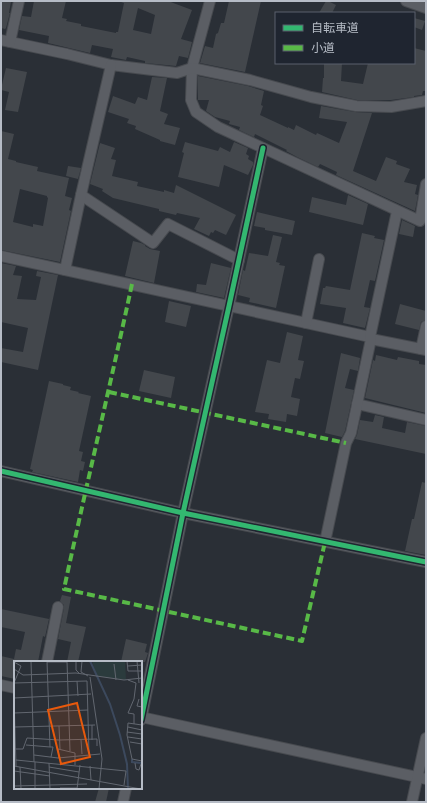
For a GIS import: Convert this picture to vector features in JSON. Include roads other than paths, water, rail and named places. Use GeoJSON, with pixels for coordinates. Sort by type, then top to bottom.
{"type":"FeatureCollection","features":[{"type":"Feature","properties":{"kind":"street"},"geometry":{"type":"LineString","coordinates":[[19,1],[4,41],[111,65],[177,72],[192,68],[250,80],[311,97],[356,106],[392,107],[426,101]]}},
{"type":"Feature","properties":{"kind":"street"},"geometry":{"type":"LineString","coordinates":[[210,1],[192,68],[191,100],[196,112],[218,127],[420,221],[426,184]]}},
{"type":"Feature","properties":{"kind":"street"},"geometry":{"type":"LineString","coordinates":[[406,1],[426,8]]}},
{"type":"Feature","properties":{"kind":"street"},"geometry":{"type":"LineString","coordinates":[[65,270],[111,65]]}},
{"type":"Feature","properties":{"kind":"street"},"geometry":{"type":"LineString","coordinates":[[142,713],[263,148]]}},
{"type":"Feature","properties":{"kind":"street"},"geometry":{"type":"LineString","coordinates":[[81,195],[153,243],[168,224],[239,260]]}},
{"type":"Feature","properties":{"kind":"street"},"geometry":{"type":"LineString","coordinates":[[325,542],[346,443],[351,433],[397,211]]}},
{"type":"Feature","properties":{"kind":"street"},"geometry":{"type":"LineString","coordinates":[[1,256],[424,350],[426,326]]}},
{"type":"Feature","properties":{"kind":"street"},"geometry":{"type":"LineString","coordinates":[[306,323],[319,259]]}},
{"type":"Feature","properties":{"kind":"street"},"geometry":{"type":"LineString","coordinates":[[357,404],[426,420]]}},
{"type":"Feature","properties":{"kind":"street"},"geometry":{"type":"LineString","coordinates":[[1,471],[184,513],[426,562]]}},
{"type":"Feature","properties":{"kind":"street"},"geometry":{"type":"LineString","coordinates":[[46,661],[58,607]]}},
{"type":"Feature","properties":{"kind":"street"},"geometry":{"type":"LineString","coordinates":[[1,685],[14,688]]}},
{"type":"Feature","properties":{"kind":"street"},"geometry":{"type":"LineString","coordinates":[[142,718],[422,778]]}},
{"type":"Feature","properties":{"kind":"street"},"geometry":{"type":"LineString","coordinates":[[412,802],[422,778],[426,738]]}},
{"type":"Feature","properties":{"kind":"street"},"geometry":{"type":"LineString","coordinates":[[123,802],[126,789]]}}]}
